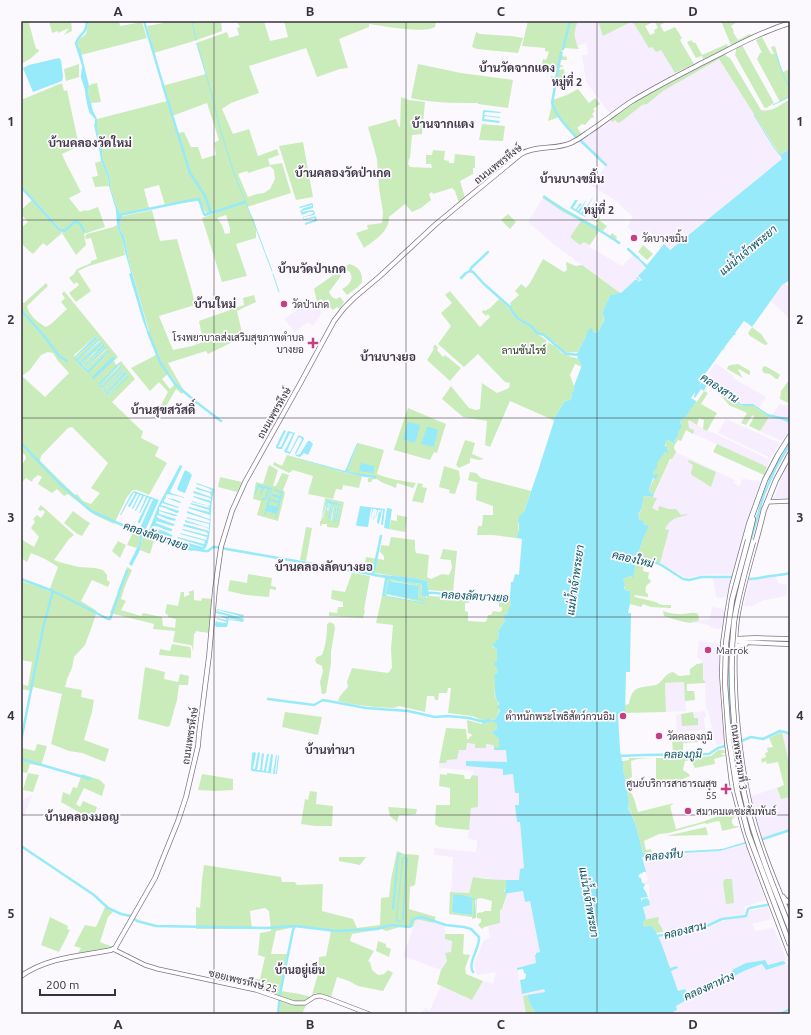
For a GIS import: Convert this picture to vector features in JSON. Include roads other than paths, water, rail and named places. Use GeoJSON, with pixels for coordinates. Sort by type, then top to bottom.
{"type":"FeatureCollection","features":[{"type":"Feature","properties":{"kind":"main road","name":"ถนนเพชรหึงษ์"},"geometry":{"type":"LineString","coordinates":[[113,949],[121,939],[156,878],[187,794],[198,746],[209,656],[215,589],[221,549],[232,511],[245,482],[334,321],[354,298],[436,224],[521,154],[539,148],[572,143],[629,103],[670,79],[746,41],[772,29],[790,23]]}},
{"type":"Feature","properties":{"kind":"main road","name":"ถนนพระรามที่ 3"},"geometry":{"type":"LineString","coordinates":[[790,436],[765,480],[749,524],[734,579],[726,682],[727,744],[732,780],[742,824],[750,848],[763,865],[788,907],[790,919]]}},
{"type":"Feature","properties":{"kind":"main road","name":"ถนนพระรามที่ 3"},"geometry":{"type":"LineString","coordinates":[[790,454],[776,480],[751,541],[732,600],[726,642],[726,684],[730,740],[737,790],[748,833],[790,945]]}},
{"type":"Feature","properties":{"kind":"main road","name":"ถนนพระรามที่ 3"},"geometry":{"type":"LineString","coordinates":[[730,640],[736,629],[732,617],[742,595],[764,509]]}},
{"type":"Feature","properties":{"kind":"main road","name":"ถนนพระรามที่ 3"},"geometry":{"type":"LineString","coordinates":[[755,510],[751,541],[739,596],[733,634],[732,680],[735,737],[743,790],[749,816],[787,930],[790,954]]}},
{"type":"Feature","properties":{"kind":"main road"},"geometry":{"type":"LineString","coordinates":[[736,629],[739,635],[747,641]]}},
{"type":"Feature","properties":{"kind":"main road"},"geometry":{"type":"LineString","coordinates":[[734,650],[747,641],[790,639]]}},
{"type":"Feature","properties":{"kind":"main road","name":"ถนนพระรามที่ 3"},"geometry":{"type":"LineString","coordinates":[[730,640],[734,650],[734,685],[739,742],[748,798],[757,831],[763,865],[775,915],[787,930]]}},
{"type":"Feature","properties":{"kind":"main road"},"geometry":{"type":"LineString","coordinates":[[730,640],[790,644]]}},
{"type":"Feature","properties":{"kind":"main road"},"geometry":{"type":"LineString","coordinates":[[726,682],[734,685]]}},
{"type":"Feature","properties":{"kind":"main road"},"geometry":{"type":"LineString","coordinates":[[779,893],[786,901],[790,902]]}},
{"type":"Feature","properties":{"kind":"main road"},"geometry":{"type":"LineString","coordinates":[[775,915],[788,907]]}},
{"type":"Feature","properties":{"kind":"main road"},"geometry":{"type":"LineString","coordinates":[[775,915],[789,913]]}},
{"type":"Feature","properties":{"kind":"main road"},"geometry":{"type":"LineString","coordinates":[[21,976],[38,966],[55,960],[113,949]]}},
{"type":"Feature","properties":{"kind":"street"},"geometry":{"type":"LineString","coordinates":[[767,502],[790,501]]}},
{"type":"Feature","properties":{"kind":"street","name":"ซอยเพชรหึงษ์ 25"},"geometry":{"type":"LineString","coordinates":[[113,949],[141,963],[158,969],[256,990],[294,1003],[305,1003],[314,997],[321,996],[369,1014]]}},
{"type":"Feature","properties":{"kind":"water"},"geometry":{"type":"Polygon","coordinates":[[[80,48],[89,86],[88,92],[93,111],[97,119],[97,128],[102,156],[110,179],[110,186],[116,205],[120,214],[123,216],[120,221],[120,229],[124,236],[129,262],[149,333],[148,334],[129,274],[131,273],[117,225],[116,210],[109,186],[108,178],[101,161],[94,125],[95,119],[91,114],[84,79],[81,76],[82,66],[77,50],[80,48]]]}},
{"type":"Feature","properties":{"kind":"water"},"geometry":{"type":"Polygon","coordinates":[[[59,58],[61,60],[62,81],[33,92],[23,68],[29,65],[59,58]]]}},
{"type":"Feature","properties":{"kind":"water"},"geometry":{"type":"Polygon","coordinates":[[[484,110],[501,112],[485,112],[484,115],[500,117],[485,116],[484,119],[500,121],[499,123],[482,121],[484,110]]]}},
{"type":"Feature","properties":{"kind":"water"},"geometry":{"type":"Polygon","coordinates":[[[790,149],[790,280],[782,285],[752,327],[744,321],[735,336],[734,335],[705,374],[711,378],[709,380],[741,404],[753,404],[768,414],[787,418],[790,420],[790,423],[769,417],[754,406],[743,406],[709,382],[708,384],[702,380],[699,386],[702,382],[707,385],[704,391],[701,389],[695,398],[695,392],[691,398],[696,401],[685,418],[680,422],[682,426],[674,441],[676,443],[675,444],[668,440],[666,441],[665,446],[667,447],[668,453],[665,452],[657,463],[657,468],[653,471],[653,475],[658,475],[656,479],[653,478],[649,490],[650,493],[654,494],[653,497],[643,497],[642,508],[638,514],[640,520],[649,526],[637,556],[653,561],[652,565],[636,561],[633,578],[630,576],[623,579],[625,590],[630,591],[628,613],[631,613],[630,672],[626,672],[625,713],[618,714],[620,750],[627,785],[629,802],[628,808],[635,824],[643,853],[646,853],[647,856],[642,857],[646,872],[643,872],[642,874],[640,873],[638,877],[641,878],[642,883],[645,885],[643,888],[648,897],[641,897],[641,900],[642,901],[642,899],[647,898],[650,905],[643,907],[646,919],[643,921],[643,926],[652,926],[660,941],[670,968],[677,966],[678,968],[671,971],[678,991],[685,989],[687,994],[726,977],[734,969],[746,963],[765,960],[768,965],[783,961],[786,963],[766,970],[762,964],[744,971],[676,1006],[677,1010],[671,1013],[672,1014],[535,1014],[527,995],[545,992],[544,989],[522,994],[520,980],[525,979],[526,974],[524,973],[523,969],[517,970],[517,968],[536,963],[535,955],[536,953],[540,952],[530,901],[525,902],[523,891],[504,894],[506,880],[519,880],[520,869],[524,868],[520,822],[517,822],[515,805],[519,805],[519,793],[515,793],[513,774],[503,775],[503,769],[466,766],[466,761],[507,762],[506,750],[494,750],[494,748],[499,748],[499,738],[492,733],[497,729],[497,724],[488,722],[482,724],[482,720],[495,720],[500,710],[497,707],[499,703],[495,693],[494,676],[498,672],[496,666],[494,666],[495,662],[497,661],[497,650],[492,645],[498,639],[498,631],[505,621],[503,617],[508,612],[511,604],[511,582],[513,582],[515,574],[519,575],[522,539],[516,538],[519,531],[519,518],[524,512],[554,421],[553,420],[565,401],[570,400],[572,397],[571,393],[574,391],[574,386],[582,365],[578,360],[577,354],[588,330],[592,328],[595,333],[598,332],[604,320],[602,314],[610,295],[619,292],[621,293],[635,280],[639,282],[640,281],[636,279],[637,277],[641,281],[642,280],[638,276],[646,268],[635,256],[636,255],[647,265],[664,244],[670,250],[782,159],[780,155],[790,149]]]}},
{"type":"Feature","properties":{"kind":"water"},"geometry":{"type":"Polygon","coordinates":[[[595,195],[583,215],[585,215],[599,196],[585,217],[570,208],[575,200],[578,200],[573,208],[576,209],[580,203],[582,204],[577,210],[578,211],[587,199],[580,212],[581,213],[595,195]]]}},
{"type":"Feature","properties":{"kind":"water"},"geometry":{"type":"Polygon","coordinates":[[[312,203],[313,208],[301,212],[313,210],[315,213],[314,215],[304,217],[304,219],[316,216],[317,221],[305,225],[305,223],[315,219],[304,220],[303,217],[314,212],[309,212],[302,215],[300,211],[312,205],[299,207],[312,203]]]}},
{"type":"Feature","properties":{"kind":"water"},"geometry":{"type":"Polygon","coordinates":[[[95,337],[98,338],[75,357],[77,359],[100,339],[78,360],[80,362],[102,342],[102,344],[81,363],[83,365],[104,344],[104,347],[83,366],[85,368],[106,347],[107,348],[86,368],[88,370],[109,350],[109,352],[89,372],[90,375],[74,357],[95,337]]]}},
{"type":"Feature","properties":{"kind":"water"},"geometry":{"type":"Polygon","coordinates":[[[113,356],[115,359],[94,379],[92,379],[92,377],[113,356]]]}},
{"type":"Feature","properties":{"kind":"water"},"geometry":{"type":"Polygon","coordinates":[[[120,363],[100,385],[102,386],[121,366],[122,367],[102,389],[98,384],[120,363]]]}},
{"type":"Feature","properties":{"kind":"water"},"geometry":{"type":"Polygon","coordinates":[[[124,369],[124,371],[105,390],[107,392],[125,372],[127,373],[108,393],[109,395],[128,375],[129,376],[109,396],[103,390],[124,369]]]}},
{"type":"Feature","properties":{"kind":"water"},"geometry":{"type":"Polygon","coordinates":[[[408,422],[420,425],[414,443],[403,439],[408,422]]]}},
{"type":"Feature","properties":{"kind":"water"},"geometry":{"type":"Polygon","coordinates":[[[427,427],[438,430],[434,447],[421,444],[427,427]]]}},
{"type":"Feature","properties":{"kind":"water"},"geometry":{"type":"Polygon","coordinates":[[[284,430],[286,431],[278,447],[281,447],[288,431],[295,433],[287,451],[290,452],[299,435],[304,439],[296,454],[300,454],[308,441],[310,441],[313,444],[308,455],[304,453],[300,457],[296,456],[295,453],[302,439],[299,437],[290,454],[284,452],[293,434],[290,433],[282,449],[276,448],[284,430]]]}},
{"type":"Feature","properties":{"kind":"water"},"geometry":{"type":"Polygon","coordinates":[[[357,443],[348,472],[376,476],[376,478],[349,474],[287,455],[345,471],[357,443]]]}},
{"type":"Feature","properties":{"kind":"water"},"geometry":{"type":"Polygon","coordinates":[[[361,463],[374,466],[374,473],[359,471],[361,463]]]}},
{"type":"Feature","properties":{"kind":"water"},"geometry":{"type":"Polygon","coordinates":[[[180,465],[182,467],[170,492],[186,498],[168,494],[166,495],[164,502],[179,507],[178,508],[162,503],[161,505],[179,512],[177,513],[159,507],[159,510],[177,516],[159,511],[159,514],[176,519],[175,521],[158,515],[157,516],[158,518],[175,525],[173,526],[156,521],[156,523],[172,529],[172,531],[157,526],[152,526],[153,528],[173,536],[171,537],[149,530],[159,504],[180,465]]]}},
{"type":"Feature","properties":{"kind":"water"},"geometry":{"type":"Polygon","coordinates":[[[185,470],[192,475],[185,493],[177,489],[185,470]]]}},
{"type":"Feature","properties":{"kind":"water"},"geometry":{"type":"Polygon","coordinates":[[[197,483],[214,489],[211,506],[210,526],[209,538],[206,548],[203,550],[177,542],[177,540],[203,547],[177,538],[204,544],[205,541],[180,533],[206,540],[207,538],[182,530],[208,535],[206,532],[183,526],[184,524],[209,531],[209,529],[205,527],[185,522],[185,520],[209,528],[209,524],[186,518],[210,522],[209,520],[187,513],[187,511],[209,519],[210,518],[210,515],[188,508],[209,512],[209,510],[190,504],[209,508],[208,506],[192,501],[210,505],[210,503],[193,497],[211,501],[210,498],[193,493],[194,491],[211,497],[210,493],[196,489],[196,487],[210,492],[212,490],[196,484],[197,483]]]}},
{"type":"Feature","properties":{"kind":"water"},"geometry":{"type":"Polygon","coordinates":[[[258,484],[272,488],[269,505],[278,507],[278,503],[270,501],[271,499],[279,501],[279,498],[272,496],[272,494],[280,496],[281,493],[273,490],[274,489],[283,492],[275,519],[276,514],[267,511],[264,515],[271,490],[270,489],[266,500],[262,500],[262,498],[265,498],[268,489],[264,488],[260,495],[262,488],[258,487],[254,495],[258,484]]]}},
{"type":"Feature","properties":{"kind":"water"},"geometry":{"type":"Polygon","coordinates":[[[134,491],[159,500],[145,531],[135,528],[140,528],[153,499],[151,499],[140,523],[138,523],[138,521],[149,499],[148,497],[139,513],[146,497],[144,496],[135,511],[142,496],[140,495],[132,509],[139,494],[137,494],[129,507],[128,506],[135,494],[134,492],[120,515],[134,491]]]}},
{"type":"Feature","properties":{"kind":"water"},"geometry":{"type":"Polygon","coordinates":[[[166,498],[174,499],[181,502],[180,503],[166,498]]]}},
{"type":"Feature","properties":{"kind":"water"},"geometry":{"type":"Polygon","coordinates":[[[326,500],[341,504],[337,523],[339,504],[335,522],[338,504],[333,522],[336,504],[334,504],[331,521],[333,503],[329,519],[328,517],[331,503],[327,515],[329,502],[325,513],[327,501],[322,519],[326,500]]]}},
{"type":"Feature","properties":{"kind":"water"},"geometry":{"type":"Polygon","coordinates":[[[360,506],[385,509],[383,525],[381,525],[383,510],[378,524],[379,517],[378,523],[377,521],[379,511],[380,512],[381,510],[378,510],[375,520],[377,510],[373,509],[371,521],[371,508],[368,527],[357,526],[360,506]]]}},
{"type":"Feature","properties":{"kind":"water"},"geometry":{"type":"Polygon","coordinates":[[[387,508],[392,509],[389,529],[384,528],[387,508]]]}},
{"type":"Feature","properties":{"kind":"water"},"geometry":{"type":"Polygon","coordinates":[[[127,527],[193,549],[193,551],[182,549],[145,536],[142,537],[140,550],[132,566],[129,564],[139,544],[140,535],[128,530],[127,527]]]}},
{"type":"Feature","properties":{"kind":"water"},"geometry":{"type":"Polygon","coordinates":[[[374,574],[414,578],[427,581],[429,596],[426,596],[425,604],[382,596],[385,578],[373,576],[374,574]],[[388,579],[385,594],[388,596],[425,603],[425,597],[421,595],[422,584],[388,579]]]}},
{"type":"Feature","properties":{"kind":"water"},"geometry":{"type":"Polygon","coordinates":[[[389,581],[419,586],[418,599],[424,601],[387,594],[389,581]]]}},
{"type":"Feature","properties":{"kind":"water"},"geometry":{"type":"Polygon","coordinates":[[[217,609],[244,615],[243,617],[217,611],[242,618],[244,619],[243,622],[229,620],[242,621],[229,618],[227,627],[216,627],[216,620],[217,622],[227,622],[217,619],[216,617],[227,619],[217,615],[228,616],[216,613],[217,609]]]}},
{"type":"Feature","properties":{"kind":"water"},"geometry":{"type":"Polygon","coordinates":[[[258,752],[260,753],[257,770],[260,770],[262,753],[264,754],[262,770],[264,771],[267,754],[269,754],[266,771],[268,772],[271,754],[273,755],[271,773],[273,773],[277,755],[276,773],[278,755],[277,774],[252,771],[252,753],[256,753],[253,769],[255,769],[258,752]]]}},
{"type":"Feature","properties":{"kind":"water"},"geometry":{"type":"Polygon","coordinates":[[[745,842],[745,844],[720,851],[649,855],[649,853],[722,849],[745,842]]]}},
{"type":"Feature","properties":{"kind":"water"},"geometry":{"type":"Polygon","coordinates":[[[401,853],[402,855],[399,855],[393,910],[397,858],[398,854],[401,853]]]}},
{"type":"Feature","properties":{"kind":"water"},"geometry":{"type":"Polygon","coordinates":[[[403,857],[408,858],[404,918],[403,921],[398,922],[396,920],[403,857]],[[406,858],[403,859],[397,919],[402,920],[406,858]]]}},
{"type":"Feature","properties":{"kind":"water"},"geometry":{"type":"Polygon","coordinates":[[[453,895],[462,895],[475,899],[474,918],[474,901],[472,900],[472,914],[452,912],[453,895]]]}},
{"type":"Feature","properties":{"kind":"waterway"},"geometry":{"type":"LineString","coordinates":[[79,52],[76,43],[84,32],[87,21]]}},
{"type":"Feature","properties":{"kind":"waterway"},"geometry":{"type":"LineString","coordinates":[[144,21],[190,173],[205,196],[211,213]]}},
{"type":"Feature","properties":{"kind":"waterway"},"geometry":{"type":"LineString","coordinates":[[192,21],[196,40]]}},
{"type":"Feature","properties":{"kind":"waterway"},"geometry":{"type":"LineString","coordinates":[[563,49],[570,21]]}},
{"type":"Feature","properties":{"kind":"waterway"},"geometry":{"type":"LineString","coordinates":[[197,44],[220,129],[235,176],[272,271]]}},
{"type":"Feature","properties":{"kind":"waterway"},"geometry":{"type":"LineString","coordinates":[[561,53],[552,103],[559,117],[576,137]]}},
{"type":"Feature","properties":{"kind":"waterway"},"geometry":{"type":"LineString","coordinates":[[776,54],[783,75],[790,87]]}},
{"type":"Feature","properties":{"kind":"waterway"},"geometry":{"type":"LineString","coordinates":[[82,76],[91,113]]}},
{"type":"Feature","properties":{"kind":"waterway"},"geometry":{"type":"LineString","coordinates":[[773,105],[790,96]]}},
{"type":"Feature","properties":{"kind":"waterway"},"geometry":{"type":"LineString","coordinates":[[755,115],[780,155]]}},
{"type":"Feature","properties":{"kind":"waterway"},"geometry":{"type":"LineString","coordinates":[[581,141],[606,165]]}},
{"type":"Feature","properties":{"kind":"waterway"},"geometry":{"type":"LineString","coordinates":[[21,187],[60,230],[64,231],[76,221],[80,224],[84,231]]}},
{"type":"Feature","properties":{"kind":"waterway"},"geometry":{"type":"LineString","coordinates":[[544,197],[619,243]]}},
{"type":"Feature","properties":{"kind":"waterway"},"geometry":{"type":"LineString","coordinates":[[119,215],[197,199],[199,199],[205,215],[245,202]]}},
{"type":"Feature","properties":{"kind":"waterway"},"geometry":{"type":"LineString","coordinates":[[628,249],[638,258]]}},
{"type":"Feature","properties":{"kind":"waterway"},"geometry":{"type":"LineString","coordinates":[[470,271],[471,268],[488,252]]}},
{"type":"Feature","properties":{"kind":"waterway"},"geometry":{"type":"LineString","coordinates":[[461,278],[466,273],[470,271],[473,272],[510,307],[517,318],[531,326],[537,333],[544,335],[566,354],[581,355]]}},
{"type":"Feature","properties":{"kind":"waterway"},"geometry":{"type":"LineString","coordinates":[[273,274],[279,292]]}},
{"type":"Feature","properties":{"kind":"waterway"},"geometry":{"type":"LineString","coordinates":[[21,310],[45,337],[59,356],[67,361]]}},
{"type":"Feature","properties":{"kind":"waterway"},"geometry":{"type":"LineString","coordinates":[[148,332],[160,362],[175,384],[221,421]]}},
{"type":"Feature","properties":{"kind":"waterway","name":"คลองลัดบางยอ"},"geometry":{"type":"LineString","coordinates":[[21,443],[59,483],[91,511],[129,528]]}},
{"type":"Feature","properties":{"kind":"waterway"},"geometry":{"type":"LineString","coordinates":[[750,542],[764,494],[776,467],[790,444]]}},
{"type":"Feature","properties":{"kind":"waterway"},"geometry":{"type":"LineString","coordinates":[[373,574],[381,536]]}},
{"type":"Feature","properties":{"kind":"waterway","name":"คลองลัดบางยอ"},"geometry":{"type":"LineString","coordinates":[[187,548],[208,551],[215,547],[376,575]]}},
{"type":"Feature","properties":{"kind":"waterway","name":"คลองใหม่"},"geometry":{"type":"LineString","coordinates":[[649,562],[657,563],[683,579],[689,580],[702,577],[731,577]]}},
{"type":"Feature","properties":{"kind":"waterway"},"geometry":{"type":"LineString","coordinates":[[119,592],[127,571]]}},
{"type":"Feature","properties":{"kind":"waterway","name":"คลองใหม่"},"geometry":{"type":"LineString","coordinates":[[750,579],[790,573]]}},
{"type":"Feature","properties":{"kind":"waterway"},"geometry":{"type":"LineString","coordinates":[[21,579],[53,591],[108,619],[110,619],[119,594]]}},
{"type":"Feature","properties":{"kind":"waterway"},"geometry":{"type":"LineString","coordinates":[[732,614],[737,589]]}},
{"type":"Feature","properties":{"kind":"waterway"},"geometry":{"type":"LineString","coordinates":[[21,741],[43,628],[53,591]]}},
{"type":"Feature","properties":{"kind":"waterway","name":"คลองลัดบางยอ"},"geometry":{"type":"LineString","coordinates":[[427,593],[514,598]]}},
{"type":"Feature","properties":{"kind":"waterway"},"geometry":{"type":"LineString","coordinates":[[728,655],[730,633]]}},
{"type":"Feature","properties":{"kind":"waterway"},"geometry":{"type":"LineString","coordinates":[[728,670],[730,717],[736,769]]}},
{"type":"Feature","properties":{"kind":"waterway"},"geometry":{"type":"LineString","coordinates":[[268,699],[314,705],[323,700],[366,708],[408,711],[435,717],[448,716],[485,721]]}},
{"type":"Feature","properties":{"kind":"waterway","name":"คลองภูมิ"},"geometry":{"type":"LineString","coordinates":[[739,742],[751,737],[763,739],[780,731],[790,734]]}},
{"type":"Feature","properties":{"kind":"waterway","name":"คลองภูมิ"},"geometry":{"type":"LineString","coordinates":[[617,756],[709,754],[718,748],[728,745]]}},
{"type":"Feature","properties":{"kind":"waterway"},"geometry":{"type":"LineString","coordinates":[[21,759],[90,779]]}},
{"type":"Feature","properties":{"kind":"waterway"},"geometry":{"type":"LineString","coordinates":[[737,778],[742,802]]}},
{"type":"Feature","properties":{"kind":"waterway"},"geometry":{"type":"LineString","coordinates":[[744,809],[755,847]]}},
{"type":"Feature","properties":{"kind":"waterway","name":"คลองหีบ"},"geometry":{"type":"LineString","coordinates":[[763,839],[790,830]]}},
{"type":"Feature","properties":{"kind":"waterway"},"geometry":{"type":"LineString","coordinates":[[21,846],[94,895],[108,908],[121,914],[131,916],[137,921],[156,926],[266,928],[295,926],[336,931],[377,929],[391,925],[410,927],[413,919],[422,917],[446,925],[471,929],[479,937],[478,946],[472,964],[473,972]]}},
{"type":"Feature","properties":{"kind":"waterway"},"geometry":{"type":"LineString","coordinates":[[761,862],[779,909]]}},
{"type":"Feature","properties":{"kind":"waterway","name":"คลองสวน"},"geometry":{"type":"LineString","coordinates":[[656,936],[690,931],[697,927],[707,926],[722,919],[746,916],[748,909],[767,905]]}},
{"type":"Feature","properties":{"kind":"waterway"},"geometry":{"type":"LineString","coordinates":[[782,917],[790,938]]}},
{"type":"Feature","properties":{"kind":"waterway"},"geometry":{"type":"LineString","coordinates":[[278,1014],[280,994],[295,926]]}},
{"type":"Feature","properties":{"kind":"waterway"},"geometry":{"type":"LineString","coordinates":[[780,1014],[790,1009]]}},
{"type":"Feature","properties":{"kind":"place","name":"วัดบางขมิ้น"},"geometry":{"type":"Point","coordinates":[634,238]}},
{"type":"Feature","properties":{"kind":"place","name":"วัดป่าเกด"},"geometry":{"type":"Point","coordinates":[284,304]}},
{"type":"Feature","properties":{"kind":"place","name":"โรงพยาบาลส่งเสริมสุขภาพตำบล บางยอ"},"geometry":{"type":"Point","coordinates":[313,343]}},
{"type":"Feature","properties":{"kind":"place","name":"Marrok"},"geometry":{"type":"Point","coordinates":[708,650]}},
{"type":"Feature","properties":{"kind":"place","name":"ตำหนักพระโพธิสัตว์กวนอิม"},"geometry":{"type":"Point","coordinates":[623,716]}},
{"type":"Feature","properties":{"kind":"place","name":"วัดคลองภูมิ"},"geometry":{"type":"Point","coordinates":[659,736]}},
{"type":"Feature","properties":{"kind":"place","name":"ศูนย์บริการสาธารณสุข 55"},"geometry":{"type":"Point","coordinates":[726,789]}},
{"type":"Feature","properties":{"kind":"place","name":"สมาคมเตชะสัมพันธ์"},"geometry":{"type":"Point","coordinates":[688,811]}},
{"type":"Feature","properties":{"kind":"district","name":"บ้านวัดจากแดง"},"geometry":{"type":"Point","coordinates":[517,67]}},
{"type":"Feature","properties":{"kind":"district","name":"หมู่ที่ 2"},"geometry":{"type":"Point","coordinates":[567,82]}},
{"type":"Feature","properties":{"kind":"district","name":"บ้านจากแดง"},"geometry":{"type":"Point","coordinates":[443,123]}},
{"type":"Feature","properties":{"kind":"district","name":"บ้านคลองวัดใหม่"},"geometry":{"type":"Point","coordinates":[90,142]}},
{"type":"Feature","properties":{"kind":"district","name":"บ้านคลองวัดป่าเกด"},"geometry":{"type":"Point","coordinates":[343,172]}},
{"type":"Feature","properties":{"kind":"district","name":"บ้านบางขมิ้น"},"geometry":{"type":"Point","coordinates":[572,178]}},
{"type":"Feature","properties":{"kind":"district","name":"หมู่ที่ 2"},"geometry":{"type":"Point","coordinates":[599,210]}},
{"type":"Feature","properties":{"kind":"district","name":"บ้านวัดป่าเกด"},"geometry":{"type":"Point","coordinates":[312,268]}},
{"type":"Feature","properties":{"kind":"district","name":"บ้านใหม่"},"geometry":{"type":"Point","coordinates":[215,303]}},
{"type":"Feature","properties":{"kind":"district","name":"บ้านบางยอ"},"geometry":{"type":"Point","coordinates":[388,356]}},
{"type":"Feature","properties":{"kind":"district","name":"บ้านสุขสวัสดิ์"},"geometry":{"type":"Point","coordinates":[163,409]}},
{"type":"Feature","properties":{"kind":"district","name":"บ้านคลองลัดบางยอ"},"geometry":{"type":"Point","coordinates":[324,566]}},
{"type":"Feature","properties":{"kind":"district","name":"บ้านท่านา"},"geometry":{"type":"Point","coordinates":[330,749]}},
{"type":"Feature","properties":{"kind":"district","name":"บ้านคลองมอญ"},"geometry":{"type":"Point","coordinates":[82,816]}},
{"type":"Feature","properties":{"kind":"district","name":"บ้านอยู่เย็น"},"geometry":{"type":"Point","coordinates":[300,970]}},
{"type":"Feature","properties":{"kind":"water label","name":"แม่น้ำเจ้าพระยา"},"geometry":{"type":"Point","coordinates":[748,250]}},
{"type":"Feature","properties":{"kind":"water label","name":"คลองสาน"},"geometry":{"type":"Point","coordinates":[720,388]}},
{"type":"Feature","properties":{"kind":"water label","name":"แม่น้ำเจ้าพระยา"},"geometry":{"type":"Point","coordinates":[575,580]}},
{"type":"Feature","properties":{"kind":"water label","name":"แม่น้ำเจ้าพระยา"},"geometry":{"type":"Point","coordinates":[589,902]}},
{"type":"Feature","properties":{"kind":"water label","name":"คลองตาห่วง"},"geometry":{"type":"Point","coordinates":[709,986]}},
{"type":"Feature","properties":{"kind":"park label","name":"ลานซันไรซ์"},"geometry":{"type":"Point","coordinates":[524,350]}}]}
